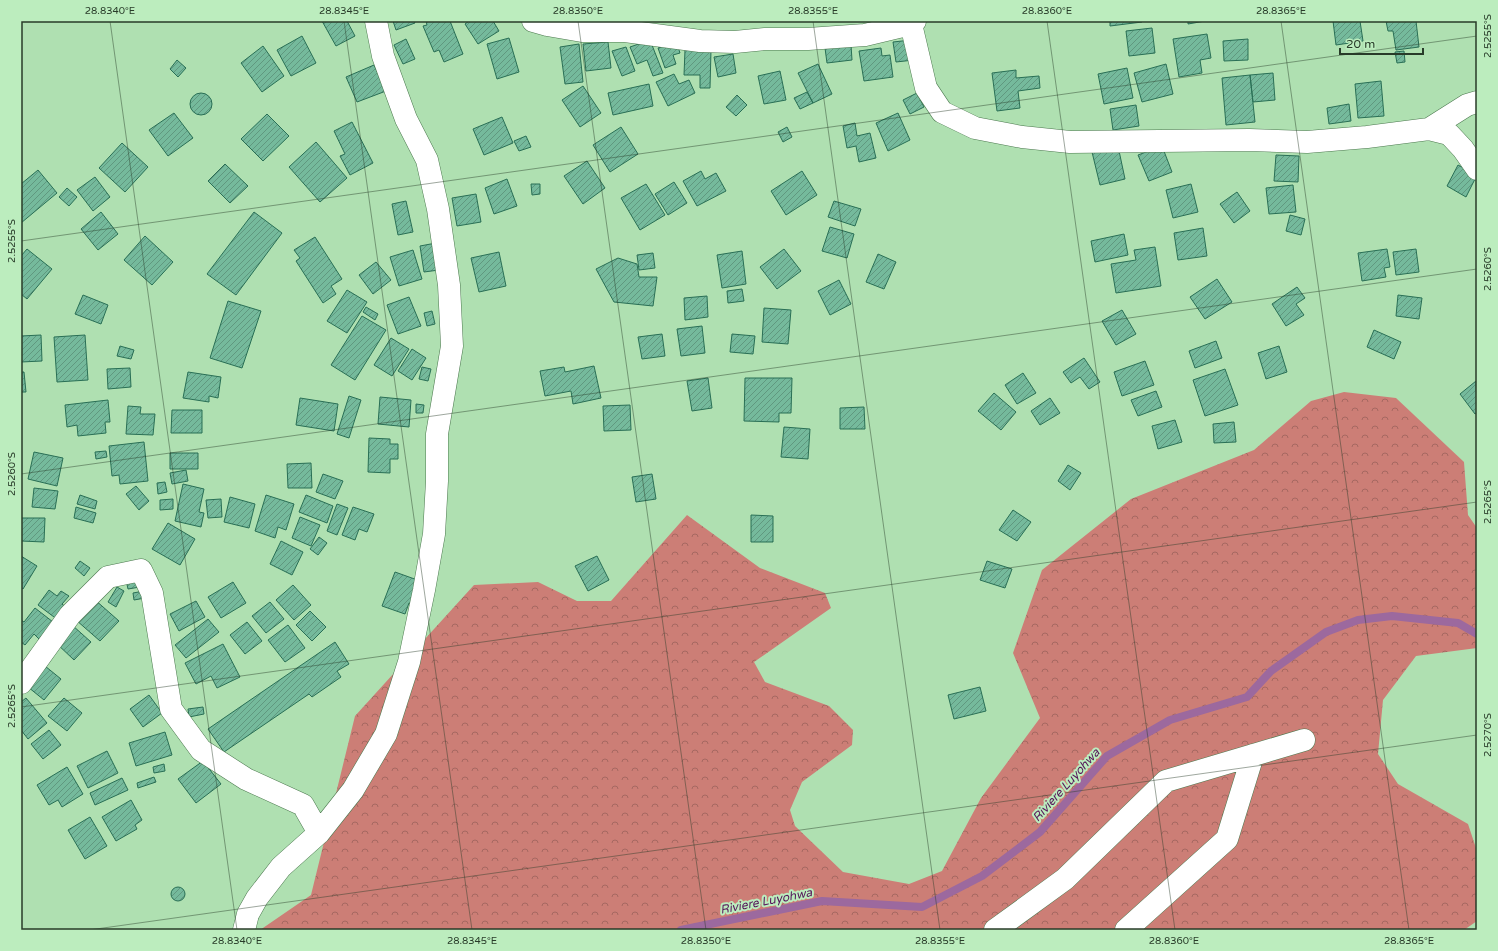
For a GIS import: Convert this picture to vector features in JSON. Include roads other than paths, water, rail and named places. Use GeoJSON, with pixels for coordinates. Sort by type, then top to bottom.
{"type":"FeatureCollection","features":[{"type":"Feature","properties":{"kind":"street"},"geometry":{"type":"LineString","coordinates":[[244,930],[248,914],[257,898],[281,867],[319,833],[353,790],[386,734],[409,662],[434,534],[437,481],[437,434],[452,346],[449,285],[437,202],[427,160],[406,118],[383,56],[376,21]]}},
{"type":"Feature","properties":{"kind":"street"},"geometry":{"type":"LineString","coordinates":[[533,21],[547,25],[582,30],[625,31],[700,41],[735,42],[765,39],[808,39],[865,35],[913,22],[926,88],[942,112],[975,128],[1022,137],[1070,142],[1249,140],[1306,142],[1367,137],[1429,128],[1467,105],[1477,102]]}},
{"type":"Feature","properties":{"kind":"street"},"geometry":{"type":"LineString","coordinates":[[1429,128],[1449,134],[1463,149],[1477,169]]}},
{"type":"Feature","properties":{"kind":"street"},"geometry":{"type":"LineString","coordinates":[[21,682],[70,615],[108,577],[141,570],[152,593],[171,709],[201,750],[246,779],[303,805],[319,833]]}},
{"type":"Feature","properties":{"kind":"street"},"geometry":{"type":"LineString","coordinates":[[996,930],[1065,879],[1166,781],[1304,740]]}},
{"type":"Feature","properties":{"kind":"street"},"geometry":{"type":"LineString","coordinates":[[1126,930],[1227,838],[1252,755]]}},
{"type":"Feature","properties":{"kind":"waterway","name":"Riviere Luyohwa"},"geometry":{"type":"LineString","coordinates":[[681,930],[822,901],[922,907],[982,876],[1040,832],[1107,756],[1170,720],[1247,697],[1271,671],[1326,632],[1358,620],[1392,616],[1458,623],[1477,634]]}}]}
